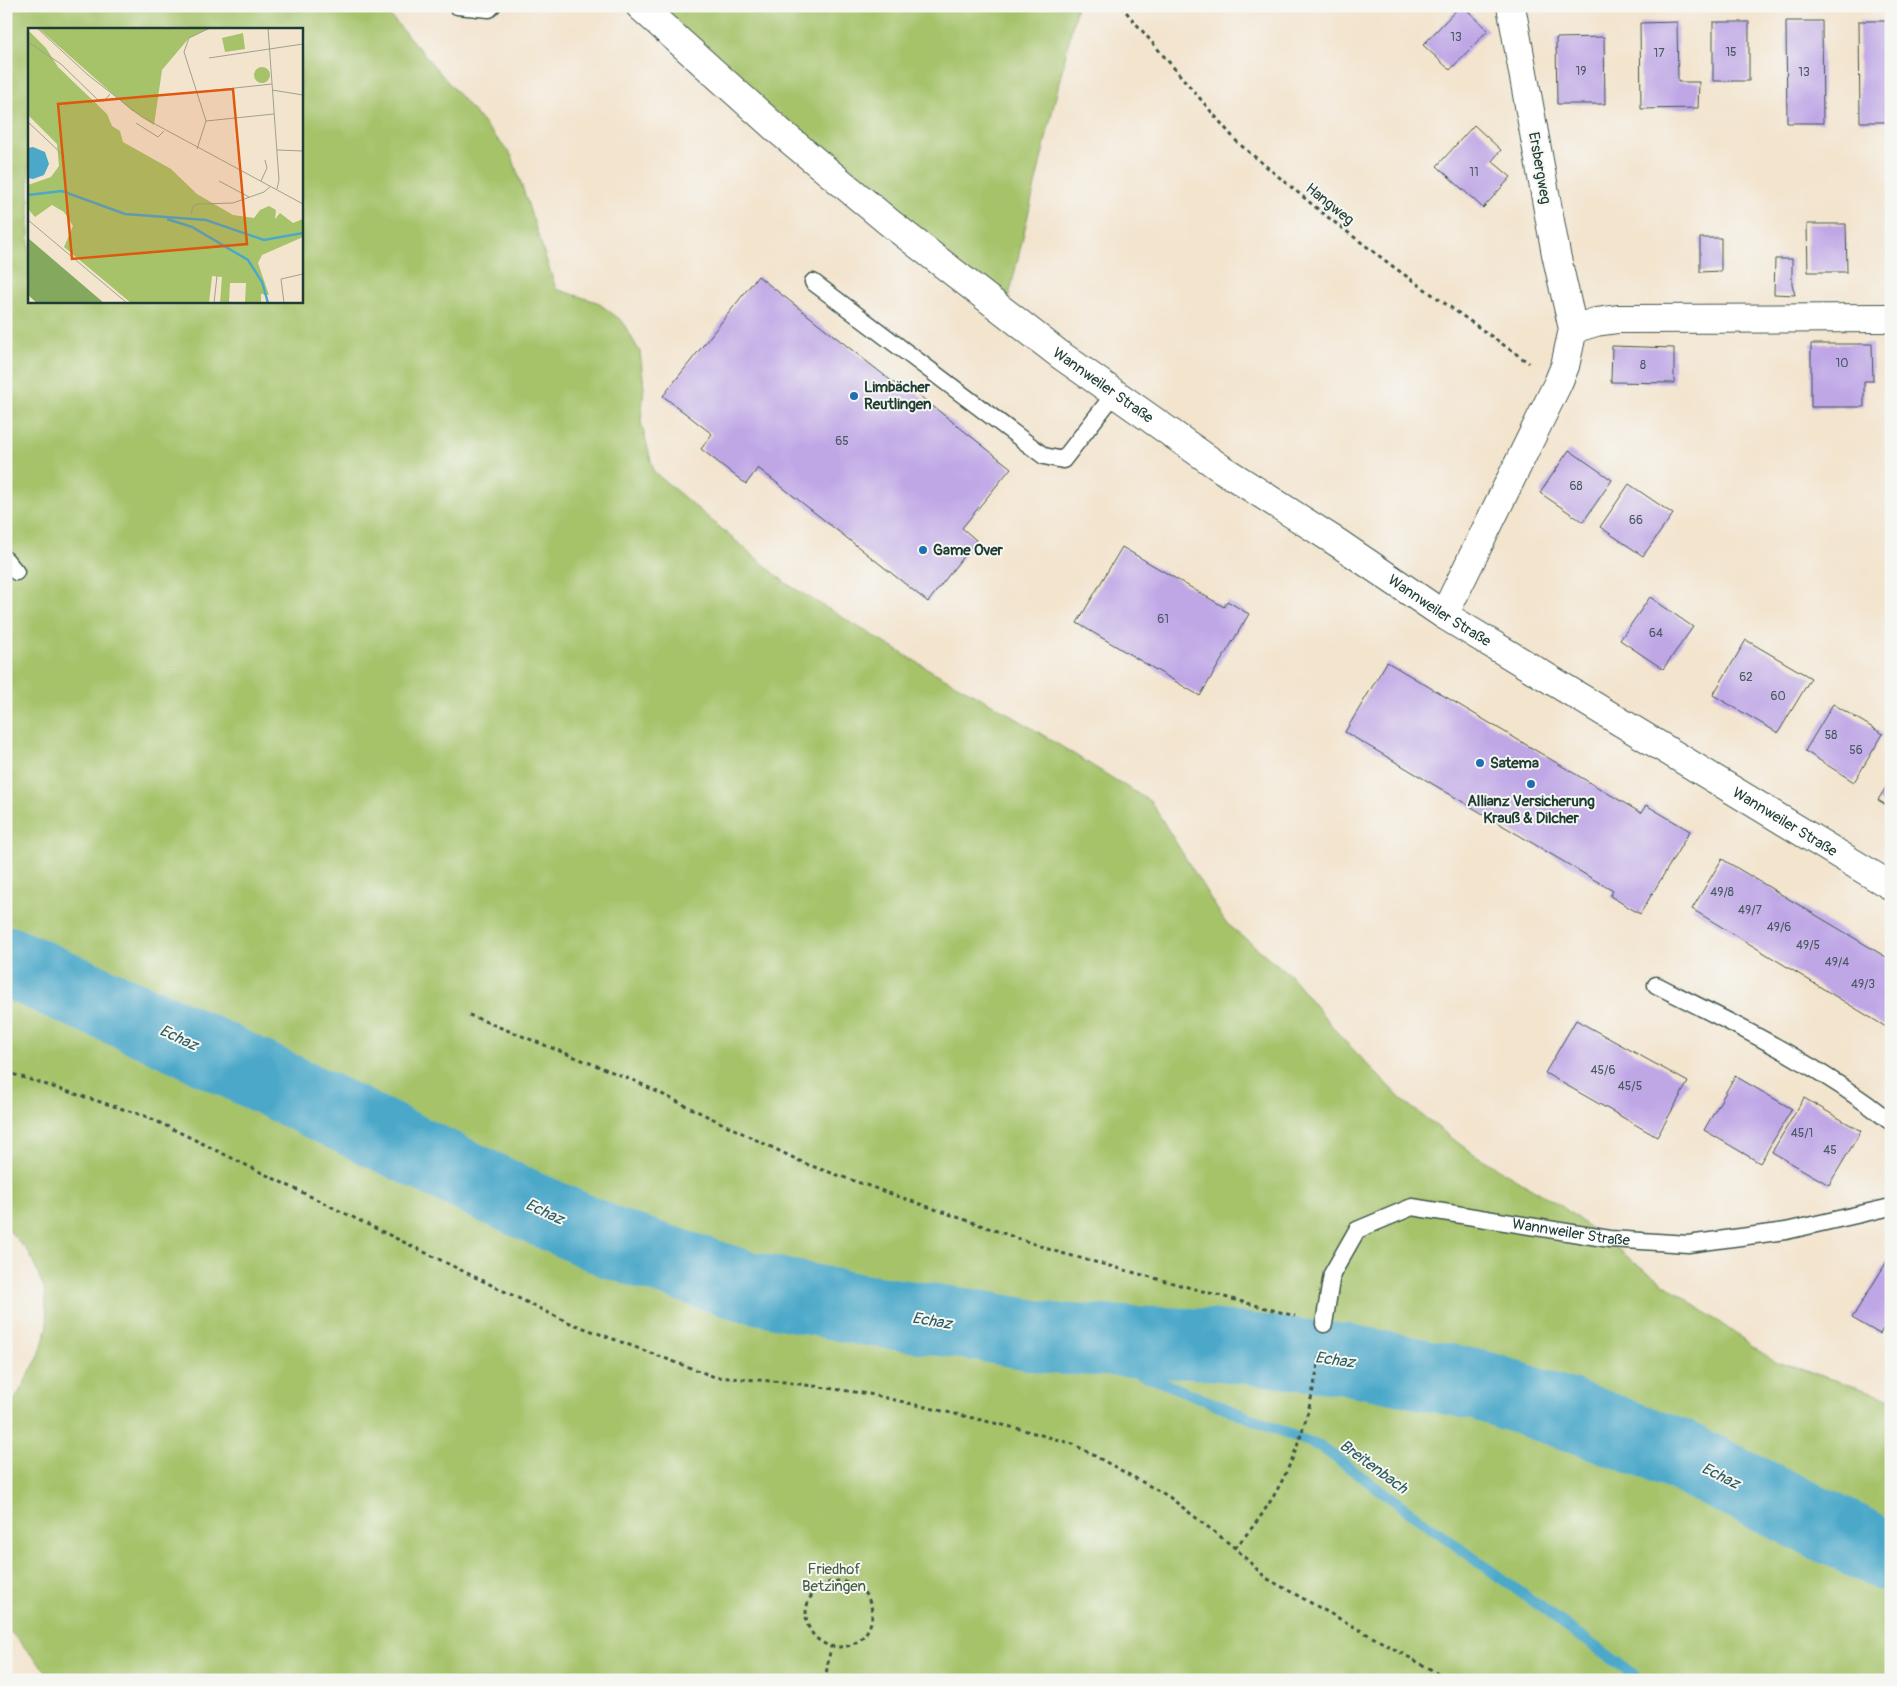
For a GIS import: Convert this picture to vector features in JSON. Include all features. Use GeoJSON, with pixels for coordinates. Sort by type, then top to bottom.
{"type":"FeatureCollection","features":[{"type":"Feature","properties":{"kind":"main road","name":"Wannweiler Straße"},"geometry":{"type":"LineString","coordinates":[[640,6],[780,131],[890,223],[1004,311],[1222,469],[1338,543],[1444,615],[1891,886]]}},
{"type":"Feature","properties":{"kind":"main road","name":"Ersbergweg"},"geometry":{"type":"LineString","coordinates":[[1444,615],[1558,383],[1565,366],[1574,329],[1556,254],[1511,6]]}},
{"type":"Feature","properties":{"kind":"main road"},"geometry":{"type":"LineString","coordinates":[[1574,329],[1596,322],[1618,319],[1891,318]]}},
{"type":"Feature","properties":{"kind":"lane"},"geometry":{"type":"LineString","coordinates":[[457,6],[489,8],[492,6]]}},
{"type":"Feature","properties":{"kind":"lane"},"geometry":{"type":"LineString","coordinates":[[813,282],[1044,456],[1062,460],[1115,393]]}},
{"type":"Feature","properties":{"kind":"lane"},"geometry":{"type":"LineString","coordinates":[[1656,986],[1834,1079],[1891,1122]]}},
{"type":"Feature","properties":{"kind":"lane","name":"Wannweiler Straße"},"geometry":{"type":"LineString","coordinates":[[1324,1324],[1332,1274],[1357,1230],[1412,1207],[1610,1239],[1688,1244],[1786,1232],[1891,1208]]}},
{"type":"Feature","properties":{"kind":"path","name":"Hangweg"},"geometry":{"type":"LineString","coordinates":[[1121,6],[1238,143],[1325,215],[1395,268],[1558,383]]}},
{"type":"Feature","properties":{"kind":"path"},"geometry":{"type":"LineString","coordinates":[[469,1015],[635,1081],[806,1164],[1054,1251],[1324,1324],[1314,1390],[1307,1421],[1290,1464],[1264,1511],[1235,1548]]}},
{"type":"Feature","properties":{"kind":"path"},"geometry":{"type":"LineString","coordinates":[[6,1072],[148,1117],[565,1321],[715,1377],[785,1382],[869,1394],[1020,1429],[1073,1444],[1168,1496],[1235,1548],[1266,1578],[1450,1680]]}},
{"type":"Feature","properties":{"kind":"path"},"geometry":{"type":"LineString","coordinates":[[830,1583],[851,1584],[867,1598],[871,1608],[871,1619],[861,1638],[852,1644],[831,1646],[821,1642],[810,1630],[806,1615],[807,1604],[812,1594],[830,1583]]}},
{"type":"Feature","properties":{"kind":"path"},"geometry":{"type":"LineString","coordinates":[[825,1680],[831,1646]]}},
{"type":"Feature","properties":{"kind":"green space","name":"Friedhof Betzingen"},"geometry":{"type":"Polygon","coordinates":[[[6,6],[382,6],[512,156],[556,289],[597,302],[622,321],[640,352],[644,387],[641,422],[654,472],[787,584],[930,670],[1001,709],[1151,802],[1225,922],[1290,975],[1341,1037],[1402,1100],[1469,1151],[1560,1205],[1641,1267],[1774,1361],[1891,1398],[1891,1680],[54,1680],[6,1627],[6,1416],[39,1356],[48,1325],[44,1288],[29,1253],[6,1227],[6,6]]]}},
{"type":"Feature","properties":{"kind":"green space"},"geometry":{"type":"Polygon","coordinates":[[[634,6],[1077,6],[1004,318],[634,6]]]}},
{"type":"Feature","properties":{"kind":"building"},"geometry":{"type":"Polygon","coordinates":[[[1460,6],[1463,6],[1488,30],[1450,70],[1423,45],[1460,6]]]}},
{"type":"Feature","properties":{"kind":"building"},"geometry":{"type":"Polygon","coordinates":[[[1786,21],[1822,21],[1823,123],[1787,123],[1786,21]]]}},
{"type":"Feature","properties":{"kind":"building"},"geometry":{"type":"Polygon","coordinates":[[[1859,21],[1891,21],[1891,122],[1860,122],[1859,21]]]}},
{"type":"Feature","properties":{"kind":"building"},"geometry":{"type":"Polygon","coordinates":[[[1677,22],[1678,82],[1699,82],[1698,108],[1641,109],[1640,23],[1677,22]]]}},
{"type":"Feature","properties":{"kind":"building"},"geometry":{"type":"Polygon","coordinates":[[[1713,22],[1749,22],[1749,81],[1713,81],[1713,22]]]}},
{"type":"Feature","properties":{"kind":"building"},"geometry":{"type":"Polygon","coordinates":[[[1604,37],[1605,104],[1557,104],[1556,38],[1604,37]]]}},
{"type":"Feature","properties":{"kind":"building"},"geometry":{"type":"Polygon","coordinates":[[[1474,125],[1501,150],[1492,161],[1511,177],[1483,208],[1437,166],[1474,125]]]}},
{"type":"Feature","properties":{"kind":"building"},"geometry":{"type":"Polygon","coordinates":[[[1807,224],[1846,224],[1847,272],[1808,272],[1807,224]]]}},
{"type":"Feature","properties":{"kind":"building"},"geometry":{"type":"Polygon","coordinates":[[[1700,238],[1721,238],[1721,271],[1700,272],[1700,238]]]}},
{"type":"Feature","properties":{"kind":"building"},"geometry":{"type":"Polygon","coordinates":[[[1775,259],[1792,259],[1792,284],[1795,295],[1774,294],[1775,259]]]}},
{"type":"Feature","properties":{"kind":"building"},"geometry":{"type":"Polygon","coordinates":[[[758,276],[908,394],[911,389],[1011,468],[962,528],[976,540],[928,602],[758,468],[746,484],[701,449],[712,434],[663,396],[758,276]]]}},
{"type":"Feature","properties":{"kind":"building"},"geometry":{"type":"Polygon","coordinates":[[[1811,344],[1872,344],[1873,381],[1864,381],[1864,407],[1811,407],[1811,344]]]}},
{"type":"Feature","properties":{"kind":"building"},"geometry":{"type":"Polygon","coordinates":[[[1612,346],[1674,348],[1674,383],[1611,382],[1612,346]]]}},
{"type":"Feature","properties":{"kind":"building"},"geometry":{"type":"Polygon","coordinates":[[[1569,450],[1612,480],[1583,522],[1540,493],[1569,450]]]}},
{"type":"Feature","properties":{"kind":"building"},"geometry":{"type":"Polygon","coordinates":[[[1629,484],[1673,514],[1643,556],[1600,527],[1629,484]]]}},
{"type":"Feature","properties":{"kind":"building"},"geometry":{"type":"Polygon","coordinates":[[[1122,547],[1224,607],[1227,601],[1249,614],[1200,696],[1077,623],[1122,547]]]}},
{"type":"Feature","properties":{"kind":"building"},"geometry":{"type":"Polygon","coordinates":[[[1650,597],[1693,627],[1663,669],[1620,640],[1650,597]]]}},
{"type":"Feature","properties":{"kind":"building"},"geometry":{"type":"Polygon","coordinates":[[[1746,640],[1811,678],[1778,733],[1713,695],[1746,640]]]}},
{"type":"Feature","properties":{"kind":"building"},"geometry":{"type":"Polygon","coordinates":[[[1387,662],[1641,813],[1646,805],[1690,831],[1640,914],[1610,896],[1613,891],[1345,732],[1387,662]]]}},
{"type":"Feature","properties":{"kind":"building"},"geometry":{"type":"Polygon","coordinates":[[[1833,704],[1883,734],[1854,782],[1805,751],[1833,704]]]}},
{"type":"Feature","properties":{"kind":"building"},"geometry":{"type":"Polygon","coordinates":[[[1891,779],[1891,808],[1878,800],[1891,779]]]}},
{"type":"Feature","properties":{"kind":"building"},"geometry":{"type":"Polygon","coordinates":[[[1722,859],[1891,960],[1891,1030],[1692,909],[1722,859]]]}},
{"type":"Feature","properties":{"kind":"building"},"geometry":{"type":"Polygon","coordinates":[[[1576,1020],[1688,1082],[1657,1137],[1545,1073],[1576,1020]]]}},
{"type":"Feature","properties":{"kind":"building"},"geometry":{"type":"Polygon","coordinates":[[[1735,1076],[1792,1109],[1760,1163],[1704,1130],[1735,1076]]]}},
{"type":"Feature","properties":{"kind":"building"},"geometry":{"type":"Polygon","coordinates":[[[1804,1098],[1861,1131],[1829,1185],[1772,1152],[1804,1098]]]}},
{"type":"Feature","properties":{"kind":"building"},"geometry":{"type":"Polygon","coordinates":[[[1891,1255],[1891,1316],[1880,1334],[1852,1318],[1891,1255]]]}},
{"type":"Feature","properties":{"kind":"waterway","name":"Echaz"},"geometry":{"type":"LineString","coordinates":[[6,961],[177,1036],[497,1191],[612,1243],[745,1286],[858,1309],[975,1325],[1055,1339],[1205,1344],[1351,1360],[1482,1386],[1588,1421],[1677,1454],[1891,1558]]}},
{"type":"Feature","properties":{"kind":"waterway","name":"Breitenbach"},"geometry":{"type":"LineString","coordinates":[[1055,1339],[1321,1447],[1641,1680]]}},
{"type":"Feature","properties":{"kind":"place","name":"Limbächer Reutlingen"},"geometry":{"type":"Point","coordinates":[854,396]}},
{"type":"Feature","properties":{"kind":"place","name":"Game Over"},"geometry":{"type":"Point","coordinates":[923,550]}},
{"type":"Feature","properties":{"kind":"place","name":"Satema"},"geometry":{"type":"Point","coordinates":[1480,763]}},
{"type":"Feature","properties":{"kind":"place","name":"Allianz Versicherung Krauß & Dilcher"},"geometry":{"type":"Point","coordinates":[1531,784]}}]}
